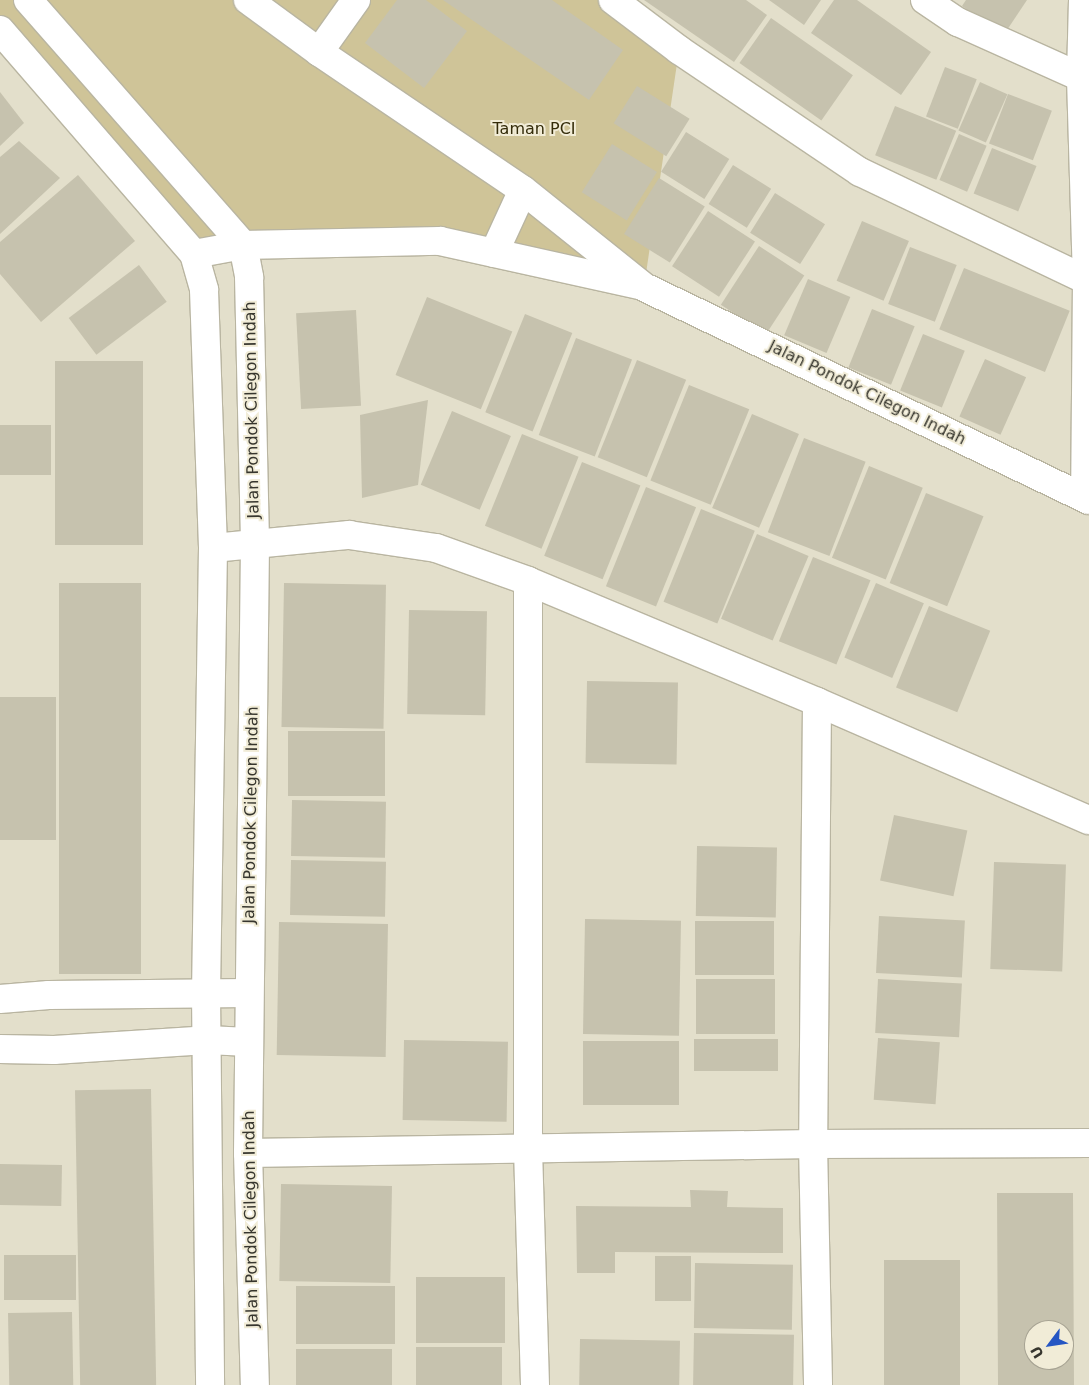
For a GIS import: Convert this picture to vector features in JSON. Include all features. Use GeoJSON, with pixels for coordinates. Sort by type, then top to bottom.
{"type":"FeatureCollection","features":[{"type":"Feature","properties":{"kind":"street"},"geometry":{"type":"LineString","coordinates":[[28,0],[243,245]]}},
{"type":"Feature","properties":{"kind":"street","name":"Jalan Pondok Cilegon Indah"},"geometry":{"type":"LineString","coordinates":[[248,0],[319,52],[523,190],[644,287]]}},
{"type":"Feature","properties":{"kind":"street"},"geometry":{"type":"LineString","coordinates":[[319,52],[356,0]]}},
{"type":"Feature","properties":{"kind":"street"},"geometry":{"type":"LineString","coordinates":[[612,0],[679,50],[860,172],[1088,281]]}},
{"type":"Feature","properties":{"kind":"street"},"geometry":{"type":"LineString","coordinates":[[925,0],[958,22],[1085,79]]}},
{"type":"Feature","properties":{"kind":"street"},"geometry":{"type":"LineString","coordinates":[[1083,0],[1088,281],[1087,499]]}},
{"type":"Feature","properties":{"kind":"street"},"geometry":{"type":"LineString","coordinates":[[0,30],[194,254],[204,290],[214,548],[206,994],[210,1385]]}},
{"type":"Feature","properties":{"kind":"street"},"geometry":{"type":"LineString","coordinates":[[494,253],[523,190]]}},
{"type":"Feature","properties":{"kind":"street","name":"Jalan Pondok Cilegon Indah"},"geometry":{"type":"LineString","coordinates":[[194,254],[243,245],[440,241],[644,287],[1087,499]]}},
{"type":"Feature","properties":{"kind":"street","name":"Jalan Pondok Cilegon Indah"},"geometry":{"type":"LineString","coordinates":[[243,245],[249,277],[255,544],[248,993],[248,1153],[255,1385]]}},
{"type":"Feature","properties":{"kind":"street"},"geometry":{"type":"LineString","coordinates":[[214,548],[349,535],[436,548],[528,581],[817,702],[1089,820]]}},
{"type":"Feature","properties":{"kind":"street"},"geometry":{"type":"LineString","coordinates":[[528,581],[528,1149],[535,1385]]}},
{"type":"Feature","properties":{"kind":"street"},"geometry":{"type":"LineString","coordinates":[[817,702],[813,1144],[818,1385]]}},
{"type":"Feature","properties":{"kind":"street"},"geometry":{"type":"LineString","coordinates":[[0,999],[49,995],[248,993]]}},
{"type":"Feature","properties":{"kind":"street"},"geometry":{"type":"LineString","coordinates":[[0,1048],[54,1050],[206,1040],[248,1042]]}},
{"type":"Feature","properties":{"kind":"street"},"geometry":{"type":"LineString","coordinates":[[248,1153],[813,1144],[1089,1143]]}},
{"type":"Feature","properties":{"kind":"green space","name":"Taman PCI"},"geometry":{"type":"Polygon","coordinates":[[[0,0],[613,0],[679,50],[644,287],[440,241],[194,254],[0,30],[0,0]]]}},
{"type":"Feature","properties":{"kind":"building"},"geometry":{"type":"Polygon","coordinates":[[[397,0],[426,0],[467,31],[424,88],[365,43],[397,0]]]}},
{"type":"Feature","properties":{"kind":"building"},"geometry":{"type":"Polygon","coordinates":[[[443,0],[552,0],[623,50],[589,100],[443,0]]]}},
{"type":"Feature","properties":{"kind":"building"},"geometry":{"type":"Polygon","coordinates":[[[644,0],[746,0],[767,15],[734,62],[644,0]]]}},
{"type":"Feature","properties":{"kind":"building"},"geometry":{"type":"Polygon","coordinates":[[[769,0],[821,0],[804,25],[769,0]]]}},
{"type":"Feature","properties":{"kind":"building"},"geometry":{"type":"Polygon","coordinates":[[[834,0],[857,0],[931,52],[901,95],[811,33],[834,0]]]}},
{"type":"Feature","properties":{"kind":"building"},"geometry":{"type":"Polygon","coordinates":[[[966,0],[1027,0],[1003,36],[962,6],[966,0]]]}},
{"type":"Feature","properties":{"kind":"building"},"geometry":{"type":"Polygon","coordinates":[[[771,18],[853,75],[821,120],[739,63],[771,18]]]}},
{"type":"Feature","properties":{"kind":"building"},"geometry":{"type":"Polygon","coordinates":[[[945,67],[977,79],[958,129],[926,116],[945,67]]]}},
{"type":"Feature","properties":{"kind":"building"},"geometry":{"type":"Polygon","coordinates":[[[980,82],[1007,94],[986,143],[958,130],[980,82]]]}},
{"type":"Feature","properties":{"kind":"building"},"geometry":{"type":"Polygon","coordinates":[[[637,86],[690,119],[666,156],[614,123],[637,86]]]}},
{"type":"Feature","properties":{"kind":"building"},"geometry":{"type":"Polygon","coordinates":[[[0,92],[24,123],[0,146],[0,92]]]}},
{"type":"Feature","properties":{"kind":"building"},"geometry":{"type":"Polygon","coordinates":[[[1008,94],[1052,111],[1033,160],[989,143],[1008,94]]]}},
{"type":"Feature","properties":{"kind":"building"},"geometry":{"type":"Polygon","coordinates":[[[895,106],[956,131],[936,180],[875,155],[895,106]]]}},
{"type":"Feature","properties":{"kind":"building"},"geometry":{"type":"Polygon","coordinates":[[[686,132],[729,159],[704,199],[661,172],[686,132]]]}},
{"type":"Feature","properties":{"kind":"building"},"geometry":{"type":"Polygon","coordinates":[[[959,134],[987,146],[967,192],[939,180],[959,134]]]}},
{"type":"Feature","properties":{"kind":"building"},"geometry":{"type":"Polygon","coordinates":[[[19,141],[60,178],[0,234],[0,157],[19,141]]]}},
{"type":"Feature","properties":{"kind":"building"},"geometry":{"type":"Polygon","coordinates":[[[612,144],[657,172],[627,220],[582,192],[612,144]]]}},
{"type":"Feature","properties":{"kind":"building"},"geometry":{"type":"Polygon","coordinates":[[[992,148],[1037,166],[1018,211],[974,193],[992,148]]]}},
{"type":"Feature","properties":{"kind":"building"},"geometry":{"type":"Polygon","coordinates":[[[733,165],[771,189],[747,228],[709,204],[733,165]]]}},
{"type":"Feature","properties":{"kind":"building"},"geometry":{"type":"Polygon","coordinates":[[[78,175],[135,241],[41,322],[0,274],[0,242],[78,175]]]}},
{"type":"Feature","properties":{"kind":"building"},"geometry":{"type":"Polygon","coordinates":[[[659,178],[705,207],[670,263],[624,234],[659,178]]]}},
{"type":"Feature","properties":{"kind":"building"},"geometry":{"type":"Polygon","coordinates":[[[775,193],[825,224],[800,264],[750,233],[775,193]]]}},
{"type":"Feature","properties":{"kind":"building"},"geometry":{"type":"Polygon","coordinates":[[[708,211],[755,241],[719,297],[672,266],[708,211]]]}},
{"type":"Feature","properties":{"kind":"building"},"geometry":{"type":"Polygon","coordinates":[[[862,221],[909,241],[884,301],[837,281],[862,221]]]}},
{"type":"Feature","properties":{"kind":"building"},"geometry":{"type":"Polygon","coordinates":[[[759,246],[804,275],[766,334],[721,305],[759,246]]]}},
{"type":"Feature","properties":{"kind":"building"},"geometry":{"type":"Polygon","coordinates":[[[910,247],[957,265],[935,322],[888,304],[910,247]]]}},
{"type":"Feature","properties":{"kind":"building"},"geometry":{"type":"Polygon","coordinates":[[[139,265],[167,302],[96,355],[69,318],[139,265]]]}},
{"type":"Feature","properties":{"kind":"building"},"geometry":{"type":"Polygon","coordinates":[[[964,268],[1070,311],[1045,372],[939,329],[964,268]]]}},
{"type":"Feature","properties":{"kind":"building"},"geometry":{"type":"Polygon","coordinates":[[[808,279],[850,297],[827,353],[784,335],[808,279]]]}},
{"type":"Feature","properties":{"kind":"building"},"geometry":{"type":"Polygon","coordinates":[[[427,297],[512,331],[481,409],[396,375],[427,297]]]}},
{"type":"Feature","properties":{"kind":"building"},"geometry":{"type":"Polygon","coordinates":[[[872,309],[915,326],[891,385],[848,367],[872,309]]]}},
{"type":"Feature","properties":{"kind":"building"},"geometry":{"type":"Polygon","coordinates":[[[356,310],[361,406],[301,409],[296,313],[356,310]]]}},
{"type":"Feature","properties":{"kind":"building"},"geometry":{"type":"Polygon","coordinates":[[[525,314],[572,333],[533,431],[485,412],[525,314]]]}},
{"type":"Feature","properties":{"kind":"building"},"geometry":{"type":"Polygon","coordinates":[[[923,334],[965,351],[942,407],[900,391],[923,334]]]}},
{"type":"Feature","properties":{"kind":"building"},"geometry":{"type":"Polygon","coordinates":[[[576,338],[632,360],[595,457],[539,435],[576,338]]]}},
{"type":"Feature","properties":{"kind":"building"},"geometry":{"type":"Polygon","coordinates":[[[985,359],[1026,377],[1000,435],[959,417],[985,359]]]}},
{"type":"Feature","properties":{"kind":"building"},"geometry":{"type":"Polygon","coordinates":[[[637,360],[686,380],[647,477],[598,457],[637,360]]]}},
{"type":"Feature","properties":{"kind":"building"},"geometry":{"type":"Polygon","coordinates":[[[55,361],[143,361],[143,545],[55,545],[55,361]]]}},
{"type":"Feature","properties":{"kind":"building"},"geometry":{"type":"Polygon","coordinates":[[[689,385],[749,409],[711,505],[650,480],[689,385]]]}},
{"type":"Feature","properties":{"kind":"building"},"geometry":{"type":"Polygon","coordinates":[[[428,400],[418,485],[362,498],[360,415],[428,400]]]}},
{"type":"Feature","properties":{"kind":"building"},"geometry":{"type":"Polygon","coordinates":[[[452,411],[511,436],[480,510],[421,485],[452,411]]]}},
{"type":"Feature","properties":{"kind":"building"},"geometry":{"type":"Polygon","coordinates":[[[752,414],[799,434],[759,528],[712,508],[752,414]]]}},
{"type":"Feature","properties":{"kind":"building"},"geometry":{"type":"Polygon","coordinates":[[[0,425],[51,425],[51,475],[0,475],[0,425]]]}},
{"type":"Feature","properties":{"kind":"building"},"geometry":{"type":"Polygon","coordinates":[[[522,434],[579,457],[541,549],[485,526],[522,434]]]}},
{"type":"Feature","properties":{"kind":"building"},"geometry":{"type":"Polygon","coordinates":[[[804,438],[866,462],[829,556],[768,532],[804,438]]]}},
{"type":"Feature","properties":{"kind":"building"},"geometry":{"type":"Polygon","coordinates":[[[582,462],[640,486],[603,579],[544,556],[582,462]]]}},
{"type":"Feature","properties":{"kind":"building"},"geometry":{"type":"Polygon","coordinates":[[[869,466],[923,488],[886,580],[832,558],[869,466]]]}},
{"type":"Feature","properties":{"kind":"building"},"geometry":{"type":"Polygon","coordinates":[[[646,487],[696,507],[656,606],[606,586],[646,487]]]}},
{"type":"Feature","properties":{"kind":"building"},"geometry":{"type":"Polygon","coordinates":[[[926,493],[983,516],[947,606],[890,583],[926,493]]]}},
{"type":"Feature","properties":{"kind":"building"},"geometry":{"type":"Polygon","coordinates":[[[701,509],[755,531],[717,623],[664,602],[701,509]]]}},
{"type":"Feature","properties":{"kind":"building"},"geometry":{"type":"Polygon","coordinates":[[[757,534],[809,556],[773,641],[721,619],[757,534]]]}},
{"type":"Feature","properties":{"kind":"building"},"geometry":{"type":"Polygon","coordinates":[[[813,557],[870,580],[836,665],[779,641],[813,557]]]}},
{"type":"Feature","properties":{"kind":"building"},"geometry":{"type":"Polygon","coordinates":[[[59,583],[141,583],[141,974],[59,974],[59,583]]]}},
{"type":"Feature","properties":{"kind":"building"},"geometry":{"type":"Polygon","coordinates":[[[284,583],[386,585],[383,729],[281,727],[284,583]]]}},
{"type":"Feature","properties":{"kind":"building"},"geometry":{"type":"Polygon","coordinates":[[[876,583],[924,603],[892,678],[844,658],[876,583]]]}},
{"type":"Feature","properties":{"kind":"building"},"geometry":{"type":"Polygon","coordinates":[[[929,606],[990,631],[957,712],[896,688],[929,606]]]}},
{"type":"Feature","properties":{"kind":"building"},"geometry":{"type":"Polygon","coordinates":[[[409,610],[487,611],[485,715],[407,714],[409,610]]]}},
{"type":"Feature","properties":{"kind":"building"},"geometry":{"type":"Polygon","coordinates":[[[587,681],[678,683],[677,765],[586,763],[587,681]]]}},
{"type":"Feature","properties":{"kind":"building"},"geometry":{"type":"Polygon","coordinates":[[[0,697],[56,697],[56,840],[0,840],[0,697]]]}},
{"type":"Feature","properties":{"kind":"building"},"geometry":{"type":"Polygon","coordinates":[[[288,731],[385,731],[385,796],[288,796],[288,731]]]}},
{"type":"Feature","properties":{"kind":"building"},"geometry":{"type":"Polygon","coordinates":[[[292,800],[386,802],[385,858],[291,856],[292,800]]]}},
{"type":"Feature","properties":{"kind":"building"},"geometry":{"type":"Polygon","coordinates":[[[894,815],[967,831],[953,896],[880,881],[894,815]]]}},
{"type":"Feature","properties":{"kind":"building"},"geometry":{"type":"Polygon","coordinates":[[[697,846],[777,847],[776,917],[696,916],[697,846]]]}},
{"type":"Feature","properties":{"kind":"building"},"geometry":{"type":"Polygon","coordinates":[[[291,860],[386,862],[385,917],[290,915],[291,860]]]}},
{"type":"Feature","properties":{"kind":"building"},"geometry":{"type":"Polygon","coordinates":[[[994,862],[1066,865],[1062,971],[990,969],[994,862]]]}},
{"type":"Feature","properties":{"kind":"building"},"geometry":{"type":"Polygon","coordinates":[[[879,916],[965,921],[962,977],[876,973],[879,916]]]}},
{"type":"Feature","properties":{"kind":"building"},"geometry":{"type":"Polygon","coordinates":[[[585,919],[681,921],[679,1036],[583,1034],[585,919]]]}},
{"type":"Feature","properties":{"kind":"building"},"geometry":{"type":"Polygon","coordinates":[[[695,921],[774,921],[774,975],[695,975],[695,921]]]}},
{"type":"Feature","properties":{"kind":"building"},"geometry":{"type":"Polygon","coordinates":[[[279,922],[388,924],[386,1057],[277,1055],[279,922]]]}},
{"type":"Feature","properties":{"kind":"building"},"geometry":{"type":"Polygon","coordinates":[[[696,979],[775,979],[775,1034],[696,1034],[696,979]]]}},
{"type":"Feature","properties":{"kind":"building"},"geometry":{"type":"Polygon","coordinates":[[[878,979],[962,983],[959,1037],[875,1033],[878,979]]]}},
{"type":"Feature","properties":{"kind":"building"},"geometry":{"type":"Polygon","coordinates":[[[878,1038],[940,1042],[936,1104],[874,1100],[878,1038]]]}},
{"type":"Feature","properties":{"kind":"building"},"geometry":{"type":"Polygon","coordinates":[[[694,1039],[778,1039],[778,1071],[694,1071],[694,1039]]]}},
{"type":"Feature","properties":{"kind":"building"},"geometry":{"type":"Polygon","coordinates":[[[404,1040],[508,1042],[507,1122],[403,1120],[404,1040]]]}},
{"type":"Feature","properties":{"kind":"building"},"geometry":{"type":"Polygon","coordinates":[[[583,1041],[679,1041],[679,1105],[583,1105],[583,1041]]]}},
{"type":"Feature","properties":{"kind":"building"},"geometry":{"type":"Polygon","coordinates":[[[151,1089],[156,1385],[80,1385],[75,1090],[151,1089]]]}},
{"type":"Feature","properties":{"kind":"building"},"geometry":{"type":"Polygon","coordinates":[[[0,1164],[62,1165],[61,1206],[0,1205],[0,1164]]]}},
{"type":"Feature","properties":{"kind":"building"},"geometry":{"type":"Polygon","coordinates":[[[281,1184],[392,1186],[390,1283],[279,1281],[281,1184]]]}},
{"type":"Feature","properties":{"kind":"building"},"geometry":{"type":"Polygon","coordinates":[[[690,1190],[728,1191],[727,1207],[783,1208],[783,1253],[615,1252],[615,1273],[577,1273],[576,1206],[691,1207],[690,1190]]]}},
{"type":"Feature","properties":{"kind":"building"},"geometry":{"type":"Polygon","coordinates":[[[997,1193],[1073,1193],[1074,1320],[1024,1320],[1024,1370],[1074,1370],[1074,1385],[998,1385],[997,1193]]]}},
{"type":"Feature","properties":{"kind":"building"},"geometry":{"type":"Polygon","coordinates":[[[4,1255],[76,1255],[76,1300],[4,1300],[4,1255]]]}},
{"type":"Feature","properties":{"kind":"building"},"geometry":{"type":"Polygon","coordinates":[[[655,1256],[691,1256],[691,1301],[655,1301],[655,1256]]]}},
{"type":"Feature","properties":{"kind":"building"},"geometry":{"type":"Polygon","coordinates":[[[884,1260],[960,1260],[960,1385],[884,1385],[884,1260]]]}},
{"type":"Feature","properties":{"kind":"building"},"geometry":{"type":"Polygon","coordinates":[[[695,1263],[793,1265],[792,1330],[694,1328],[695,1263]]]}},
{"type":"Feature","properties":{"kind":"building"},"geometry":{"type":"Polygon","coordinates":[[[416,1277],[505,1277],[505,1343],[416,1343],[416,1277]]]}},
{"type":"Feature","properties":{"kind":"building"},"geometry":{"type":"Polygon","coordinates":[[[296,1286],[395,1286],[395,1344],[296,1344],[296,1286]]]}},
{"type":"Feature","properties":{"kind":"building"},"geometry":{"type":"Polygon","coordinates":[[[72,1312],[73,1385],[9,1385],[8,1313],[72,1312]]]}},
{"type":"Feature","properties":{"kind":"building"},"geometry":{"type":"Polygon","coordinates":[[[694,1333],[794,1335],[793,1385],[693,1385],[694,1333]]]}},
{"type":"Feature","properties":{"kind":"building"},"geometry":{"type":"Polygon","coordinates":[[[580,1339],[680,1341],[679,1385],[579,1385],[580,1339]]]}},
{"type":"Feature","properties":{"kind":"building"},"geometry":{"type":"Polygon","coordinates":[[[416,1347],[502,1347],[502,1385],[416,1385],[416,1347]]]}},
{"type":"Feature","properties":{"kind":"building"},"geometry":{"type":"Polygon","coordinates":[[[296,1349],[392,1349],[392,1385],[296,1385],[296,1349]]]}}]}
